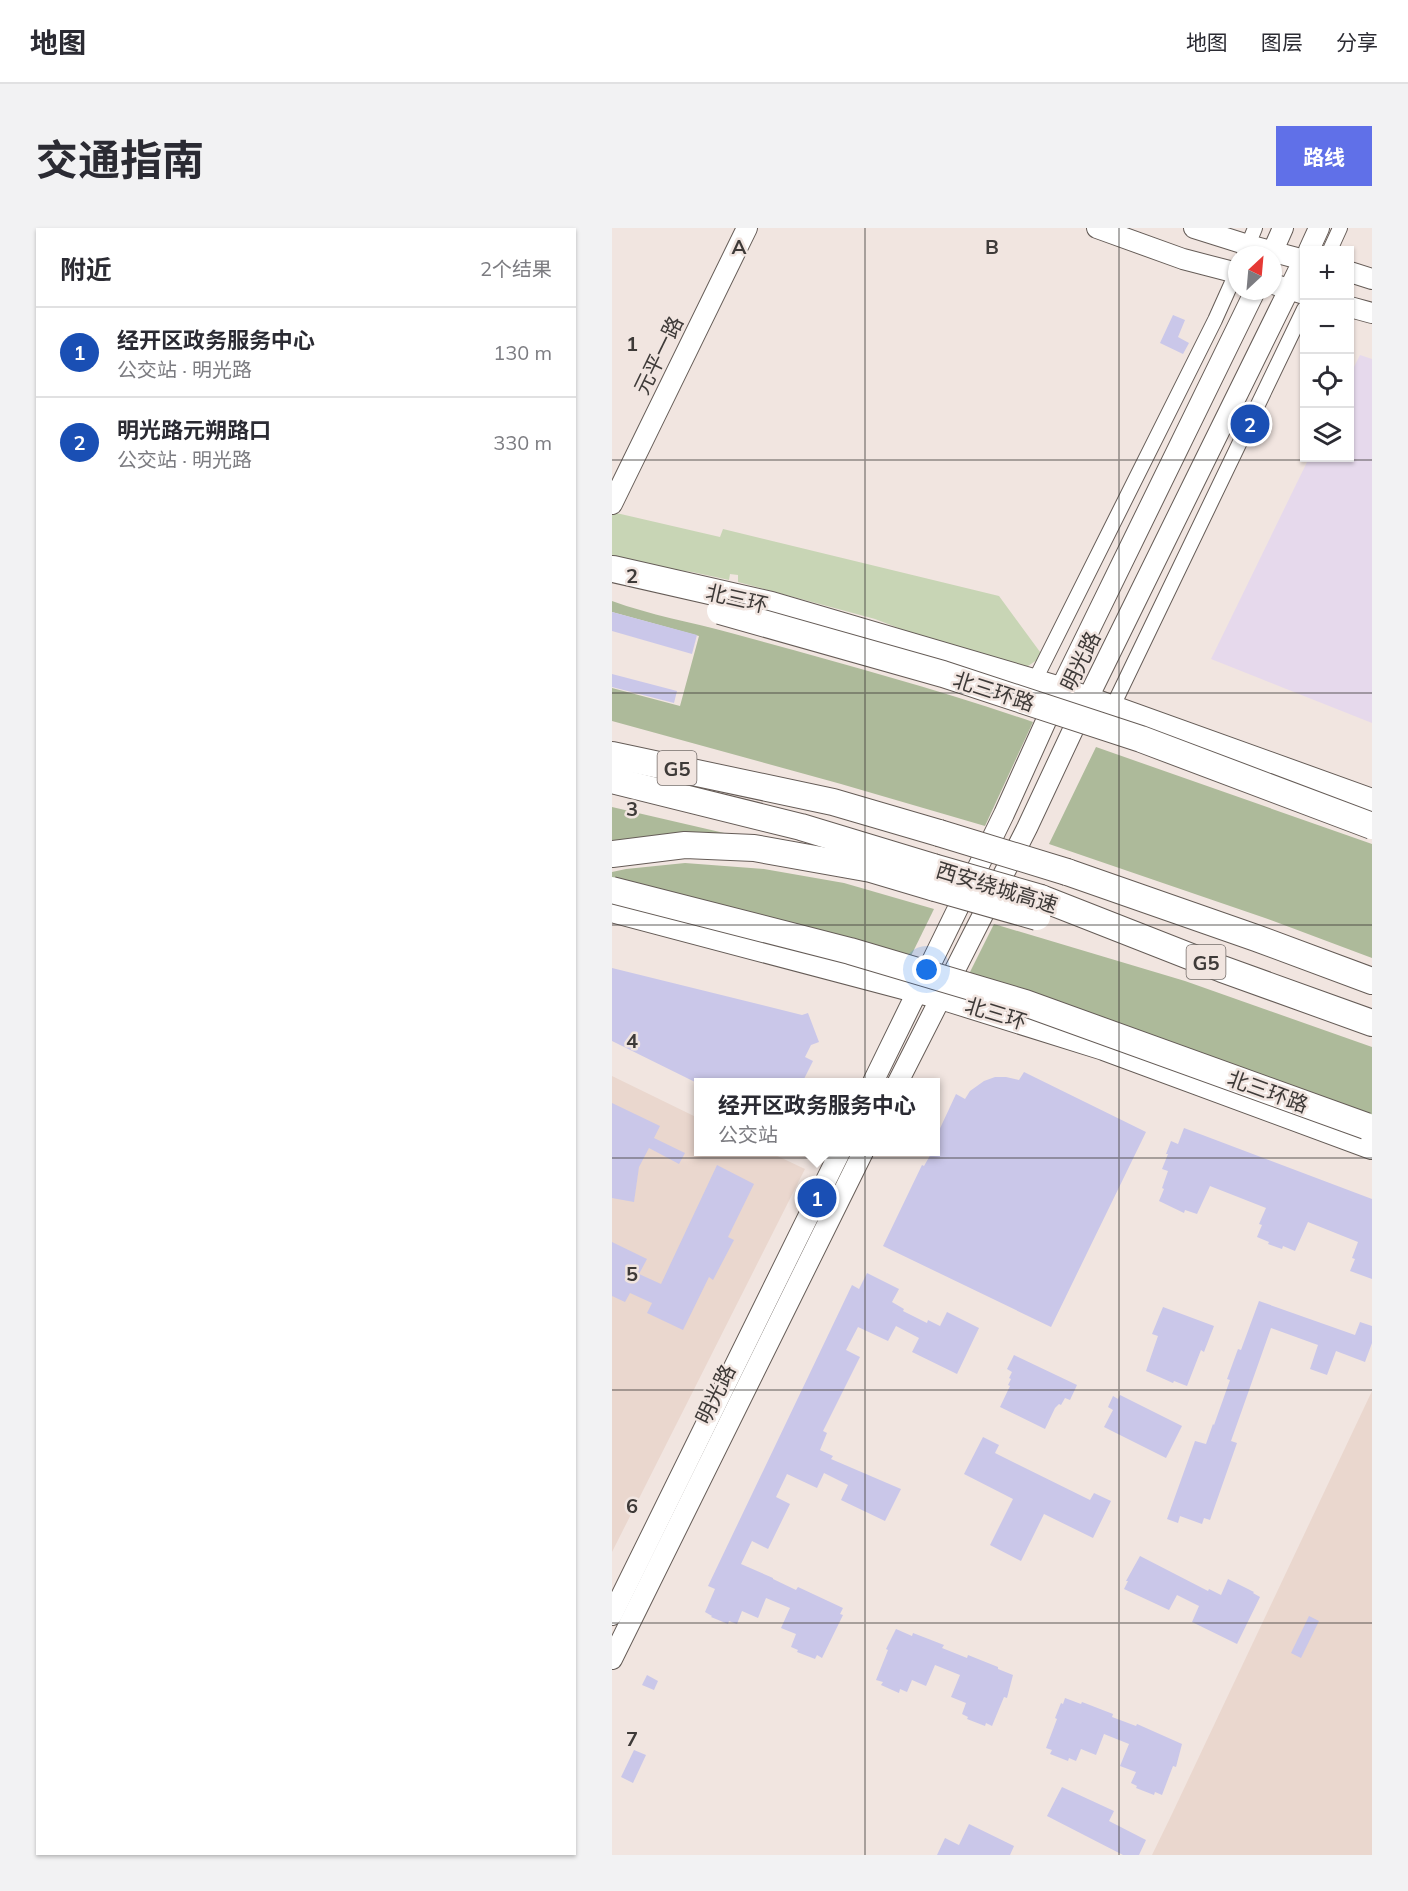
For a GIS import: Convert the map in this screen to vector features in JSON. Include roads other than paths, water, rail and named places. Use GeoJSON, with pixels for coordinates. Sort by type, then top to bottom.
{"type":"FeatureCollection","features":[{"type":"Feature","properties":{"kind":"highway","name":"北三环"},"geometry":{"type":"LineString","coordinates":[[612,569],[771,605],[1034,682],[1372,802]]}},
{"type":"Feature","properties":{"kind":"highway","name":"北三环路"},"geometry":{"type":"LineString","coordinates":[[612,569],[720,611],[943,674],[1141,739],[1372,826]]}},
{"type":"Feature","properties":{"kind":"highway"},"geometry":{"type":"LineString","coordinates":[[612,741],[742,782]]}},
{"type":"Feature","properties":{"kind":"highway","name":"西安绕城高速"},"geometry":{"type":"LineString","coordinates":[[612,755],[833,802],[939,833],[1067,872],[1372,981]]}},
{"type":"Feature","properties":{"kind":"highway","name":"西安绕城高速"},"geometry":{"type":"LineString","coordinates":[[612,780],[801,827],[934,878],[1039,907],[1372,1023]]}},
{"type":"Feature","properties":{"kind":"highway"},"geometry":{"type":"LineString","coordinates":[[612,854],[685,845],[754,848],[934,878]]}},
{"type":"Feature","properties":{"kind":"highway","name":"北三环路"},"geometry":{"type":"LineString","coordinates":[[612,890],[850,951],[1025,1003],[1370,1134]]}},
{"type":"Feature","properties":{"kind":"highway","name":"北三环"},"geometry":{"type":"LineString","coordinates":[[612,909],[929,993],[1104,1047],[1370,1134]]}},
{"type":"Feature","properties":{"kind":"main road","name":"元平一路"},"geometry":{"type":"LineString","coordinates":[[612,504],[747,228]]}},
{"type":"Feature","properties":{"kind":"main road"},"geometry":{"type":"LineString","coordinates":[[1097,228],[1183,259],[1228,258]]}},
{"type":"Feature","properties":{"kind":"main road"},"geometry":{"type":"LineString","coordinates":[[1194,228],[1228,248]]}},
{"type":"Feature","properties":{"kind":"main road"},"geometry":{"type":"LineString","coordinates":[[1275,246],[1283,228]]}},
{"type":"Feature","properties":{"kind":"main road"},"geometry":{"type":"LineString","coordinates":[[1311,246],[1319,228]]}},
{"type":"Feature","properties":{"kind":"main road"},"geometry":{"type":"LineString","coordinates":[[1282,255],[1300,259]]}},
{"type":"Feature","properties":{"kind":"main road","name":"明光路"},"geometry":{"type":"LineString","coordinates":[[876,1078],[1022,838],[1087,700],[1300,268]]}},
{"type":"Feature","properties":{"kind":"main road"},"geometry":{"type":"LineString","coordinates":[[1354,273],[1372,279]]}},
{"type":"Feature","properties":{"kind":"main road","name":"明光路"},"geometry":{"type":"LineString","coordinates":[[900,1078],[929,993],[1004,814],[1060,690],[1251,300]]}},
{"type":"Feature","properties":{"kind":"main road"},"geometry":{"type":"LineString","coordinates":[[1354,308],[1372,314]]}},
{"type":"Feature","properties":{"kind":"main road","name":"明光路"},"geometry":{"type":"LineString","coordinates":[[612,1615],[838,1156]]}},
{"type":"Feature","properties":{"kind":"main road","name":"明光路"},"geometry":{"type":"LineString","coordinates":[[612,1659],[861,1156]]}},
{"type":"Feature","properties":{"kind":"street"},"geometry":{"type":"LineString","coordinates":[[1332,246],[1340,228]]}},
{"type":"Feature","properties":{"kind":"street"},"geometry":{"type":"LineString","coordinates":[[1034,682],[1228,291]]}},
{"type":"Feature","properties":{"kind":"street"},"geometry":{"type":"LineString","coordinates":[[1112,708],[1300,320]]}},
{"type":"Feature","properties":{"kind":"place","name":"明光路元朔路口"},"geometry":{"type":"Point","coordinates":[1250,424]}},
{"type":"Feature","properties":{"kind":"place","name":"经开区政务服务中心"},"geometry":{"type":"Point","coordinates":[817,1198]}}]}
